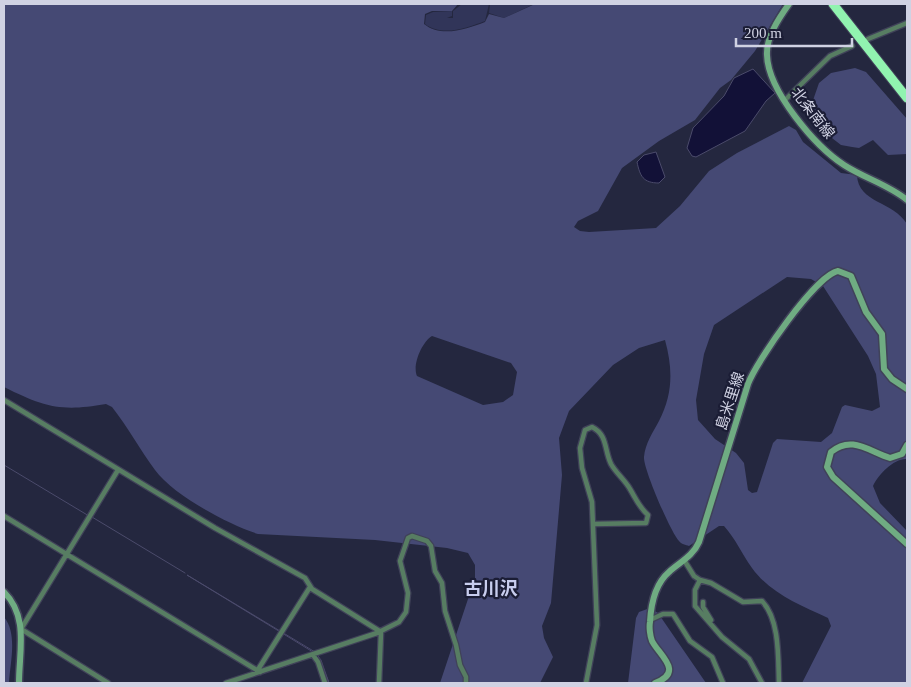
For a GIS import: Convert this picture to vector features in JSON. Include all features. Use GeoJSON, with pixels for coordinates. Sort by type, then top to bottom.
{"type":"FeatureCollection","features":[{"type":"Feature","properties":{"kind":"highway"},"geometry":{"type":"LineString","coordinates":[[833,4],[864,46],[907,98]]}},
{"type":"Feature","properties":{"kind":"highway"},"geometry":{"type":"LineString","coordinates":[[838,4],[907,92]]}},
{"type":"Feature","properties":{"kind":"street","name":"北条南線"},"geometry":{"type":"LineString","coordinates":[[789,4],[774,29],[766,54],[772,77],[785,100],[807,130],[831,155],[907,200]]}},
{"type":"Feature","properties":{"kind":"street"},"geometry":{"type":"LineString","coordinates":[[868,39],[907,23]]}},
{"type":"Feature","properties":{"kind":"street"},"geometry":{"type":"LineString","coordinates":[[785,100],[830,56],[852,46]]}},
{"type":"Feature","properties":{"kind":"street","name":"島米里線"},"geometry":{"type":"LineString","coordinates":[[655,683],[667,675],[669,668],[667,660],[651,638],[650,620],[653,598],[659,582],[696,550],[748,384],[756,366],[777,334],[824,277],[838,271],[851,276],[866,312],[882,334],[884,369],[892,379],[907,389]]}},
{"type":"Feature","properties":{"kind":"street"},"geometry":{"type":"LineString","coordinates":[[4,400],[118,470],[305,578],[310,587],[381,632]]}},
{"type":"Feature","properties":{"kind":"street"},"geometry":{"type":"LineString","coordinates":[[586,683],[597,625],[592,502],[582,468],[580,448],[586,430],[592,427],[596,429],[607,444],[610,461],[614,468],[630,488],[639,507],[648,515],[646,523],[593,524]]}},
{"type":"Feature","properties":{"kind":"street"},"geometry":{"type":"LineString","coordinates":[[907,445],[902,454],[890,458],[864,446],[847,443],[831,452],[827,467],[833,477],[907,544]]}},
{"type":"Feature","properties":{"kind":"street"},"geometry":{"type":"LineString","coordinates":[[21,629],[118,470]]}},
{"type":"Feature","properties":{"kind":"street"},"geometry":{"type":"LineString","coordinates":[[4,516],[260,672]]}},
{"type":"Feature","properties":{"kind":"street"},"geometry":{"type":"LineString","coordinates":[[226,683],[381,632],[399,622],[406,612],[408,593],[400,561],[403,547],[408,538],[412,536],[427,541],[434,552],[434,570],[442,583],[445,611],[460,665],[466,677],[466,683]]}},
{"type":"Feature","properties":{"kind":"street"},"geometry":{"type":"LineString","coordinates":[[684,560],[694,576],[700,580],[711,583],[743,602],[762,601],[769,609],[775,638],[778,683]]}},
{"type":"Feature","properties":{"kind":"street"},"geometry":{"type":"LineString","coordinates":[[700,580],[695,590],[696,606],[712,624]]}},
{"type":"Feature","properties":{"kind":"street"},"geometry":{"type":"LineString","coordinates":[[260,672],[259,668],[310,587]]}},
{"type":"Feature","properties":{"kind":"street"},"geometry":{"type":"LineString","coordinates":[[4,592],[18,612],[21,629],[19,683]]}},
{"type":"Feature","properties":{"kind":"street"},"geometry":{"type":"LineString","coordinates":[[703,602],[702,607],[722,638],[748,659],[762,683]]}},
{"type":"Feature","properties":{"kind":"street"},"geometry":{"type":"LineString","coordinates":[[650,620],[663,614],[673,614],[690,641],[712,656],[724,683]]}},
{"type":"Feature","properties":{"kind":"street"},"geometry":{"type":"LineString","coordinates":[[21,629],[108,683]]}},
{"type":"Feature","properties":{"kind":"street"},"geometry":{"type":"LineString","coordinates":[[379,683],[381,632]]}},
{"type":"Feature","properties":{"kind":"street"},"geometry":{"type":"LineString","coordinates":[[313,655],[318,662],[325,683]]}},
{"type":"Feature","properties":{"kind":"shaded area"},"geometry":{"type":"Polygon","coordinates":[[[4,4],[458,4],[452,11],[432,11],[425,14],[424,24],[438,31],[454,31],[485,22],[489,14],[504,18],[535,4],[783,4],[755,51],[731,80],[720,88],[695,120],[659,141],[622,168],[598,211],[578,221],[574,227],[580,231],[589,232],[656,228],[680,206],[709,171],[737,153],[789,126],[796,130],[803,142],[841,173],[857,175],[863,191],[901,216],[907,224],[907,459],[902,459],[892,464],[873,486],[880,503],[907,531],[907,683],[802,683],[831,626],[828,618],[786,598],[767,585],[752,568],[724,526],[719,526],[689,546],[682,544],[675,536],[658,500],[644,457],[648,443],[664,411],[669,391],[670,371],[665,340],[639,348],[613,365],[569,411],[559,438],[562,475],[551,603],[542,626],[544,638],[553,657],[540,683],[440,683],[475,578],[475,565],[468,553],[447,548],[375,540],[258,534],[246,530],[202,508],[163,480],[112,407],[106,404],[77,408],[53,406],[30,399],[4,387],[4,4]],[[787,277],[714,325],[704,354],[696,400],[698,420],[715,439],[736,453],[744,463],[748,490],[752,493],[757,492],[773,443],[777,439],[821,442],[832,433],[842,407],[845,405],[872,411],[880,407],[876,374],[868,356],[823,286],[811,279],[787,277]],[[432,336],[425,343],[419,354],[416,366],[417,376],[483,405],[503,402],[513,395],[517,372],[511,363],[432,336]]]}},
{"type":"Feature","properties":{"kind":"shaded area"},"geometry":{"type":"Polygon","coordinates":[[[462,4],[489,4],[485,21],[447,31],[432,28],[425,24],[426,15],[433,12],[452,11],[452,16],[447,18],[453,18],[453,11],[462,4]]]}},
{"type":"Feature","properties":{"kind":"shaded area"},"geometry":{"type":"Polygon","coordinates":[[[490,4],[534,4],[504,18],[489,13],[490,4]]]}},
{"type":"Feature","properties":{"kind":"shaded area"},"geometry":{"type":"Polygon","coordinates":[[[855,68],[866,72],[907,119],[907,154],[888,155],[873,140],[859,148],[841,145],[828,135],[827,124],[814,113],[811,106],[819,83],[831,73],[855,68]]]}},
{"type":"Feature","properties":{"kind":"shaded area"},"geometry":{"type":"Polygon","coordinates":[[[753,69],[775,93],[766,101],[745,131],[696,157],[692,156],[687,148],[693,128],[724,96],[734,78],[753,69]]]}},
{"type":"Feature","properties":{"kind":"shaded area"},"geometry":{"type":"Polygon","coordinates":[[[656,152],[665,177],[659,183],[649,182],[643,178],[637,162],[644,155],[656,152]]]}},
{"type":"Feature","properties":{"kind":"shaded area"},"geometry":{"type":"Polygon","coordinates":[[[187,575],[315,652],[321,660],[329,683],[320,660],[313,652],[187,575]]]}},
{"type":"Feature","properties":{"kind":"shaded area"},"geometry":{"type":"Polygon","coordinates":[[[650,608],[658,613],[706,683],[628,683],[636,618],[639,612],[650,608]]]}},
{"type":"Feature","properties":{"kind":"shaded area"},"geometry":{"type":"Polygon","coordinates":[[[4,617],[11,632],[12,640],[9,683],[4,683],[4,617]]]}},
{"type":"Feature","properties":{"kind":"waterway"},"geometry":{"type":"LineString","coordinates":[[4,465],[89,516]]}},
{"type":"Feature","properties":{"kind":"waterway"},"geometry":{"type":"LineString","coordinates":[[92,517],[185,573]]}},
{"type":"Feature","properties":{"kind":"district","name":"古川沢"},"geometry":{"type":"Point","coordinates":[491,589]}}]}
